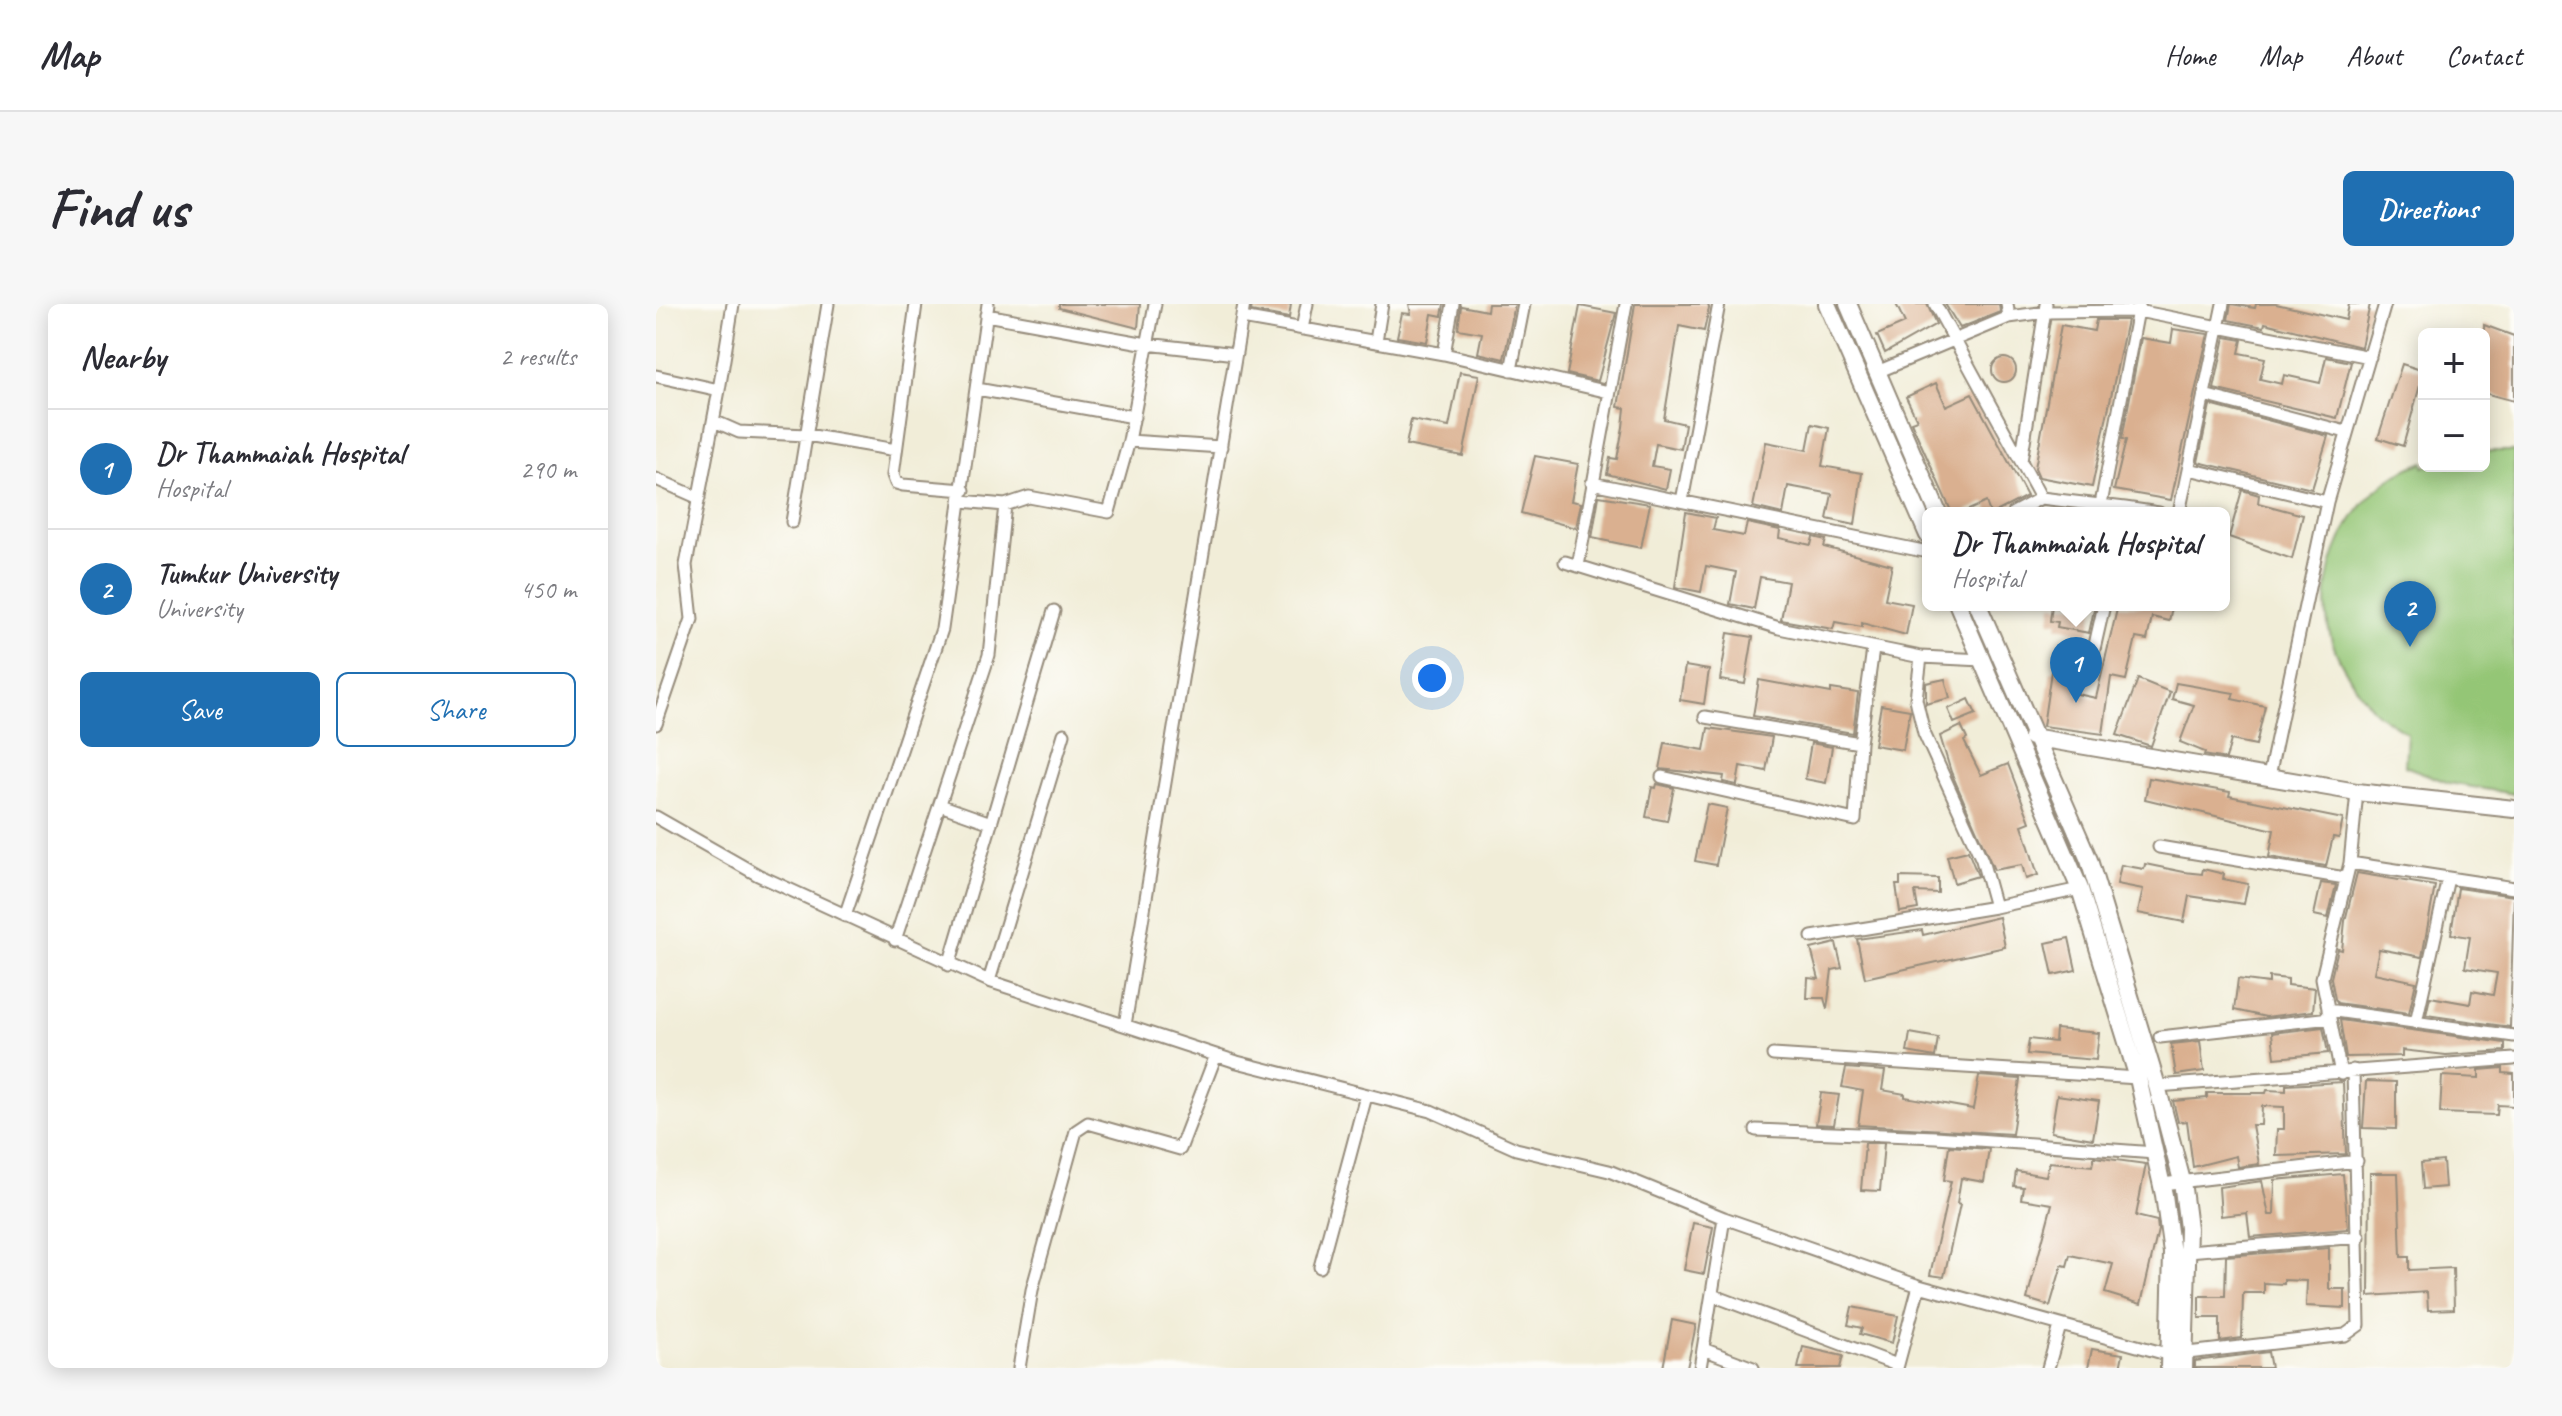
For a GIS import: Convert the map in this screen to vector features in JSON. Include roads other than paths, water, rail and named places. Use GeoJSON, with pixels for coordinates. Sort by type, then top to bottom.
{"type":"FeatureCollection","features":[{"type":"Feature","properties":{"kind":"main road"},"geometry":{"type":"LineString","coordinates":[[1827,304],[1922,521]]}},
{"type":"Feature","properties":{"kind":"main road"},"geometry":{"type":"LineString","coordinates":[[1848,304],[1935,507]]}},
{"type":"Feature","properties":{"kind":"main road"},"geometry":{"type":"LineString","coordinates":[[1961,611],[2080,889],[2138,1078],[2162,1184],[2172,1253],[2177,1362]]}},
{"type":"Feature","properties":{"kind":"main road"},"geometry":{"type":"LineString","coordinates":[[1981,611],[2089,860],[2157,1086],[2182,1181],[2188,1251],[2177,1362]]}},
{"type":"Feature","properties":{"kind":"main road"},"geometry":{"type":"LineString","coordinates":[[2014,735],[2357,792],[2514,809]]}},
{"type":"Feature","properties":{"kind":"street"},"geometry":{"type":"LineString","coordinates":[[656,724],[692,619],[693,605],[685,574],[733,304]]}},
{"type":"Feature","properties":{"kind":"street"},"geometry":{"type":"LineString","coordinates":[[792,522],[828,304]]}},
{"type":"Feature","properties":{"kind":"street"},"geometry":{"type":"LineString","coordinates":[[916,304],[893,475],[896,483],[1005,505],[1029,497],[1109,512],[1129,441],[1155,304]]}},
{"type":"Feature","properties":{"kind":"street"},"geometry":{"type":"LineString","coordinates":[[1125,1025],[1244,304]]}},
{"type":"Feature","properties":{"kind":"street"},"geometry":{"type":"LineString","coordinates":[[1302,329],[1307,304]]}},
{"type":"Feature","properties":{"kind":"street"},"geometry":{"type":"LineString","coordinates":[[1376,341],[1382,304]]}},
{"type":"Feature","properties":{"kind":"street"},"geometry":{"type":"LineString","coordinates":[[1444,354],[1453,304]]}},
{"type":"Feature","properties":{"kind":"street"},"geometry":{"type":"LineString","coordinates":[[1511,370],[1524,304]]}},
{"type":"Feature","properties":{"kind":"street"},"geometry":{"type":"LineString","coordinates":[[1578,566],[1626,304]]}},
{"type":"Feature","properties":{"kind":"street"},"geometry":{"type":"LineString","coordinates":[[1682,501],[1719,304]]}},
{"type":"Feature","properties":{"kind":"street"},"geometry":{"type":"LineString","coordinates":[[1935,304],[2041,498]]}},
{"type":"Feature","properties":{"kind":"street"},"geometry":{"type":"LineString","coordinates":[[2180,507],[2223,304]]}},
{"type":"Feature","properties":{"kind":"street"},"geometry":{"type":"LineString","coordinates":[[2269,776],[2327,502],[2385,304]]}},
{"type":"Feature","properties":{"kind":"street"},"geometry":{"type":"LineString","coordinates":[[1877,372],[1955,340],[2008,310],[2046,308],[2139,308],[2370,357]]}},
{"type":"Feature","properties":{"kind":"street"},"geometry":{"type":"LineString","coordinates":[[2021,461],[2046,308]]}},
{"type":"Feature","properties":{"kind":"street"},"geometry":{"type":"LineString","coordinates":[[2101,504],[2139,308]]}},
{"type":"Feature","properties":{"kind":"street"},"geometry":{"type":"LineString","coordinates":[[845,916],[936,654],[963,495],[987,310],[1147,344],[1236,354]]}},
{"type":"Feature","properties":{"kind":"street"},"geometry":{"type":"LineString","coordinates":[[1242,318],[1444,354],[1609,392]]}},
{"type":"Feature","properties":{"kind":"street"},"geometry":{"type":"LineString","coordinates":[[656,376],[719,390]]}},
{"type":"Feature","properties":{"kind":"street"},"geometry":{"type":"LineString","coordinates":[[977,389],[1134,417]]}},
{"type":"Feature","properties":{"kind":"street"},"geometry":{"type":"LineString","coordinates":[[2204,395],[2346,432]]}},
{"type":"Feature","properties":{"kind":"street"},"geometry":{"type":"LineString","coordinates":[[714,421],[739,432],[807,435],[896,450]]}},
{"type":"Feature","properties":{"kind":"street"},"geometry":{"type":"LineString","coordinates":[[1129,441],[1221,447]]}},
{"type":"Feature","properties":{"kind":"street"},"geometry":{"type":"LineString","coordinates":[[2189,469],[2327,502]]}},
{"type":"Feature","properties":{"kind":"street"},"geometry":{"type":"LineString","coordinates":[[656,479],[699,498]]}},
{"type":"Feature","properties":{"kind":"street"},"geometry":{"type":"LineString","coordinates":[[1592,483],[1922,551]]}},
{"type":"Feature","properties":{"kind":"street"},"geometry":{"type":"LineString","coordinates":[[2024,507],[2041,498],[2113,507]]}},
{"type":"Feature","properties":{"kind":"street"},"geometry":{"type":"LineString","coordinates":[[895,940],[994,635],[1005,505]]}},
{"type":"Feature","properties":{"kind":"street"},"geometry":{"type":"LineString","coordinates":[[1565,562],[1779,628],[1921,657],[1983,660]]}},
{"type":"Feature","properties":{"kind":"street"},"geometry":{"type":"LineString","coordinates":[[949,965],[1054,611]]}},
{"type":"Feature","properties":{"kind":"street"},"geometry":{"type":"LineString","coordinates":[[2090,667],[2103,611]]}},
{"type":"Feature","properties":{"kind":"street"},"geometry":{"type":"LineString","coordinates":[[1662,777],[1855,820],[1860,743],[1873,649]]}},
{"type":"Feature","properties":{"kind":"street"},"geometry":{"type":"LineString","coordinates":[[1921,657],[1916,699],[1924,733],[1982,860],[1995,907]]}},
{"type":"Feature","properties":{"kind":"street"},"geometry":{"type":"LineString","coordinates":[[1705,717],[1860,743]]}},
{"type":"Feature","properties":{"kind":"street"},"geometry":{"type":"LineString","coordinates":[[989,981],[1064,734]]}},
{"type":"Feature","properties":{"kind":"street"},"geometry":{"type":"LineString","coordinates":[[656,817],[758,875],[989,981],[1216,1055],[1431,1111],[1516,1149],[1619,1175],[1724,1218],[1919,1286],[2177,1362],[2345,1335],[2359,1325],[2362,1314],[2357,1161],[2347,1072],[2329,1014],[2322,978],[2350,863],[2357,792]]}},
{"type":"Feature","properties":{"kind":"street"},"geometry":{"type":"LineString","coordinates":[[940,805],[991,823]]}},
{"type":"Feature","properties":{"kind":"street"},"geometry":{"type":"LineString","coordinates":[[2159,847],[2345,878]]}},
{"type":"Feature","properties":{"kind":"street"},"geometry":{"type":"LineString","coordinates":[[2350,863],[2514,888]]}},
{"type":"Feature","properties":{"kind":"street"},"geometry":{"type":"LineString","coordinates":[[2416,1022],[2448,878]]}},
{"type":"Feature","properties":{"kind":"street"},"geometry":{"type":"LineString","coordinates":[[1812,937],[1995,907],[2080,889]]}},
{"type":"Feature","properties":{"kind":"street"},"geometry":{"type":"LineString","coordinates":[[2160,1037],[2329,1014],[2514,1036]]}},
{"type":"Feature","properties":{"kind":"street"},"geometry":{"type":"LineString","coordinates":[[1019,1368],[1032,1290],[1076,1131],[1088,1123],[1180,1149],[1216,1055]]}},
{"type":"Feature","properties":{"kind":"street"},"geometry":{"type":"LineString","coordinates":[[1773,1055],[2138,1078]]}},
{"type":"Feature","properties":{"kind":"street"},"geometry":{"type":"LineString","coordinates":[[2157,1086],[2514,1059]]}},
{"type":"Feature","properties":{"kind":"street"},"geometry":{"type":"LineString","coordinates":[[1320,1267],[1366,1096]]}},
{"type":"Feature","properties":{"kind":"street"},"geometry":{"type":"LineString","coordinates":[[1756,1130],[1936,1137],[2155,1153]]}},
{"type":"Feature","properties":{"kind":"street"},"geometry":{"type":"LineString","coordinates":[[2162,1184],[2357,1161]]}},
{"type":"Feature","properties":{"kind":"street"},"geometry":{"type":"LineString","coordinates":[[1700,1368],[1724,1218]]}},
{"type":"Feature","properties":{"kind":"street"},"geometry":{"type":"LineString","coordinates":[[2188,1251],[2359,1237]]}},
{"type":"Feature","properties":{"kind":"street"},"geometry":{"type":"LineString","coordinates":[[1712,1295],[1897,1366],[1919,1286]]}},
{"type":"Feature","properties":{"kind":"street"},"geometry":{"type":"LineString","coordinates":[[2048,1368],[2060,1326]]}},
{"type":"Feature","properties":{"kind":"street"},"geometry":{"type":"LineString","coordinates":[[1703,1349],[1753,1368]]}},
{"type":"Feature","properties":{"kind":"place","name":"Tumkur University"},"geometry":{"type":"Point","coordinates":[2410,647]}},
{"type":"Feature","properties":{"kind":"place","name":"Dr Thammaiah Hospital"},"geometry":{"type":"Point","coordinates":[2076,703]}}]}
